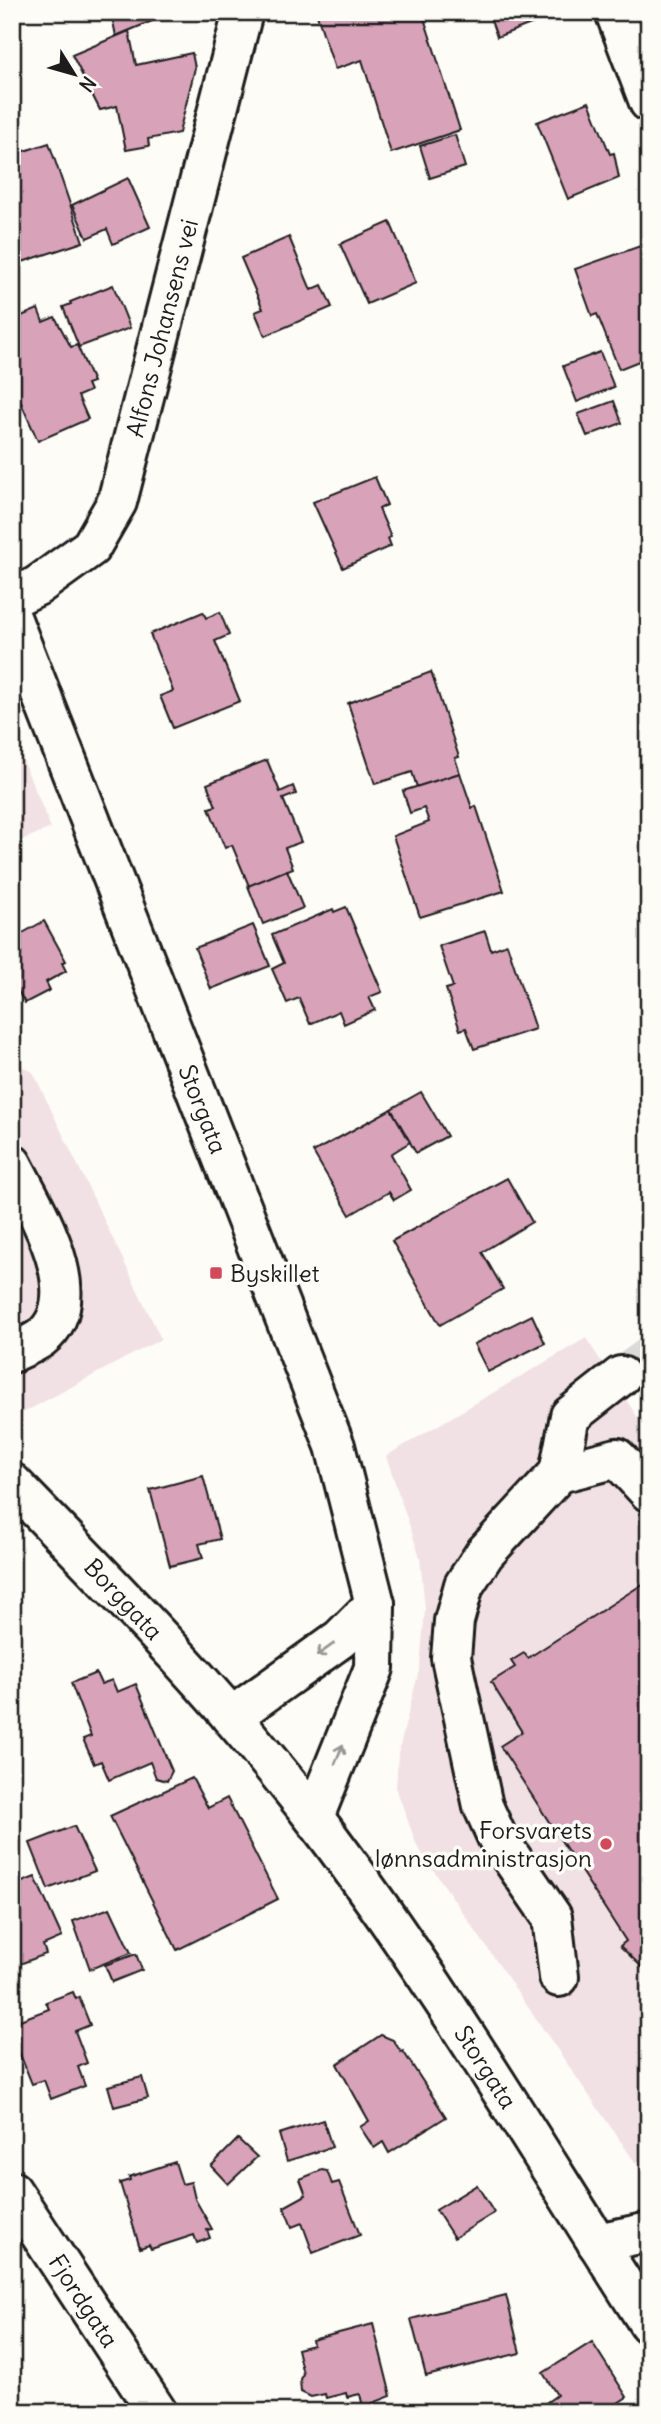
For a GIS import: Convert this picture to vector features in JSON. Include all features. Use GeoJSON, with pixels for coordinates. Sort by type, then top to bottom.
{"type":"FeatureCollection","features":[{"type":"Feature","properties":{"kind":"main road","name":"Alfons Johansens vei"},"geometry":{"type":"LineString","coordinates":[[12,598],[37,586],[91,547],[117,502],[243,12]]}},
{"type":"Feature","properties":{"kind":"main road"},"geometry":{"type":"LineString","coordinates":[[615,12],[649,102]]}},
{"type":"Feature","properties":{"kind":"main road","name":"Storgata"},"geometry":{"type":"LineString","coordinates":[[12,620],[335,1446],[375,1604],[374,1668],[314,1817]]}},
{"type":"Feature","properties":{"kind":"main road"},"geometry":{"type":"LineString","coordinates":[[12,1164],[46,1229],[62,1282],[60,1312],[42,1337],[12,1353]]}},
{"type":"Feature","properties":{"kind":"main road"},"geometry":{"type":"LineString","coordinates":[[559,1977],[552,1917],[497,1837],[483,1807],[451,1658],[454,1621],[464,1585],[485,1553],[559,1473],[570,1416],[621,1376]]}},
{"type":"Feature","properties":{"kind":"main road"},"geometry":{"type":"LineString","coordinates":[[559,1473],[617,1458],[649,1492]]}},
{"type":"Feature","properties":{"kind":"main road","name":"Borggata"},"geometry":{"type":"LineString","coordinates":[[12,1483],[127,1601],[231,1717]]}},
{"type":"Feature","properties":{"kind":"main road"},"geometry":{"type":"LineString","coordinates":[[231,1717],[340,1639],[375,1604]]}},
{"type":"Feature","properties":{"kind":"main road","name":"Storgata"},"geometry":{"type":"LineString","coordinates":[[231,1717],[314,1817],[370,1893],[649,2324]]}},
{"type":"Feature","properties":{"kind":"main road","name":"Fjordgata"},"geometry":{"type":"LineString","coordinates":[[12,2191],[157,2412]]}},
{"type":"Feature","properties":{"kind":"main road"},"geometry":{"type":"LineString","coordinates":[[597,2243],[649,2232]]}},
{"type":"Feature","properties":{"kind":"shaded area"},"geometry":{"type":"Polygon","coordinates":[[[12,734],[51,828],[12,844],[12,734]]]}},
{"type":"Feature","properties":{"kind":"shaded area"},"geometry":{"type":"Polygon","coordinates":[[[12,1061],[33,1072],[161,1339],[19,1415],[12,1408],[12,1061]]]}},
{"type":"Feature","properties":{"kind":"shaded area"},"geometry":{"type":"Polygon","coordinates":[[[586,1338],[649,1435],[649,2174],[639,2168],[417,1846],[396,1788],[398,1754],[420,1666],[425,1609],[420,1557],[386,1456],[586,1338]]]}},
{"type":"Feature","properties":{"kind":"building"},"geometry":{"type":"Polygon","coordinates":[[[111,12],[164,12],[164,16],[116,36],[111,12]]]}},
{"type":"Feature","properties":{"kind":"building"},"geometry":{"type":"Polygon","coordinates":[[[316,12],[422,12],[460,130],[391,153],[362,60],[335,69],[316,12]]]}},
{"type":"Feature","properties":{"kind":"building"},"geometry":{"type":"Polygon","coordinates":[[[488,12],[562,12],[497,37],[488,12]]]}},
{"type":"Feature","properties":{"kind":"building"},"geometry":{"type":"Polygon","coordinates":[[[129,31],[136,65],[192,53],[195,68],[179,133],[148,139],[149,146],[126,150],[117,106],[100,110],[72,55],[129,31]]]}},
{"type":"Feature","properties":{"kind":"building"},"geometry":{"type":"Polygon","coordinates":[[[589,102],[610,154],[614,153],[619,178],[568,199],[537,122],[589,102]]]}},
{"type":"Feature","properties":{"kind":"building"},"geometry":{"type":"Polygon","coordinates":[[[455,135],[465,167],[430,178],[420,146],[455,135]]]}},
{"type":"Feature","properties":{"kind":"building"},"geometry":{"type":"Polygon","coordinates":[[[49,143],[83,242],[13,265],[12,155],[49,143]]]}},
{"type":"Feature","properties":{"kind":"building"},"geometry":{"type":"Polygon","coordinates":[[[128,178],[150,227],[113,244],[107,229],[87,238],[72,205],[128,178]]]}},
{"type":"Feature","properties":{"kind":"building"},"geometry":{"type":"Polygon","coordinates":[[[390,222],[416,283],[367,304],[340,244],[390,222]]]}},
{"type":"Feature","properties":{"kind":"building"},"geometry":{"type":"Polygon","coordinates":[[[289,237],[311,290],[322,285],[332,307],[265,336],[255,312],[263,309],[241,258],[289,237]]]}},
{"type":"Feature","properties":{"kind":"building"},"geometry":{"type":"Polygon","coordinates":[[[646,244],[649,251],[649,357],[619,369],[597,314],[592,316],[575,269],[646,244]]]}},
{"type":"Feature","properties":{"kind":"building"},"geometry":{"type":"Polygon","coordinates":[[[113,285],[130,328],[79,347],[63,307],[113,285]]]}},
{"type":"Feature","properties":{"kind":"building"},"geometry":{"type":"Polygon","coordinates":[[[38,309],[43,322],[55,317],[71,347],[77,345],[93,382],[87,384],[90,391],[78,396],[88,419],[38,441],[12,383],[12,320],[38,309]]]}},
{"type":"Feature","properties":{"kind":"building"},"geometry":{"type":"Polygon","coordinates":[[[600,352],[614,387],[577,402],[563,366],[600,352]]]}},
{"type":"Feature","properties":{"kind":"building"},"geometry":{"type":"Polygon","coordinates":[[[614,401],[622,423],[587,436],[578,414],[614,401]]]}},
{"type":"Feature","properties":{"kind":"building"},"geometry":{"type":"Polygon","coordinates":[[[375,477],[387,505],[379,509],[391,537],[388,538],[391,546],[343,568],[313,502],[375,477]]]}},
{"type":"Feature","properties":{"kind":"building"},"geometry":{"type":"Polygon","coordinates":[[[203,612],[206,618],[220,612],[229,635],[215,641],[240,701],[173,728],[160,696],[173,691],[150,634],[203,612]]]}},
{"type":"Feature","properties":{"kind":"building"},"geometry":{"type":"Polygon","coordinates":[[[431,672],[459,757],[455,758],[460,773],[417,787],[412,772],[375,784],[348,703],[431,672]]]}},
{"type":"Feature","properties":{"kind":"building"},"geometry":{"type":"Polygon","coordinates":[[[267,760],[280,792],[293,786],[296,794],[283,799],[301,842],[285,848],[293,868],[249,886],[232,845],[225,848],[209,808],[216,806],[207,784],[267,760]]]}},
{"type":"Feature","properties":{"kind":"building"},"geometry":{"type":"Polygon","coordinates":[[[460,773],[472,808],[476,806],[504,891],[420,917],[393,836],[429,822],[424,808],[410,813],[403,791],[460,773]]]}},
{"type":"Feature","properties":{"kind":"building"},"geometry":{"type":"Polygon","coordinates":[[[287,870],[303,908],[263,924],[248,886],[287,870]]]}},
{"type":"Feature","properties":{"kind":"building"},"geometry":{"type":"Polygon","coordinates":[[[346,907],[382,992],[369,997],[375,1010],[344,1024],[339,1011],[310,1024],[299,998],[287,1003],[272,969],[284,963],[272,935],[333,909],[334,912],[346,907]]]}},
{"type":"Feature","properties":{"kind":"building"},"geometry":{"type":"Polygon","coordinates":[[[44,921],[66,961],[62,963],[66,971],[46,982],[50,990],[25,1003],[16,988],[12,990],[12,939],[44,921]]]}},
{"type":"Feature","properties":{"kind":"building"},"geometry":{"type":"Polygon","coordinates":[[[253,925],[270,966],[211,989],[195,948],[253,925]]]}},
{"type":"Feature","properties":{"kind":"building"},"geometry":{"type":"Polygon","coordinates":[[[485,931],[491,950],[507,944],[535,1029],[474,1049],[466,1028],[460,1030],[446,989],[453,987],[439,946],[485,931]]]}},
{"type":"Feature","properties":{"kind":"building"},"geometry":{"type":"Polygon","coordinates":[[[421,1092],[447,1136],[416,1153],[391,1109],[421,1092]]]}},
{"type":"Feature","properties":{"kind":"building"},"geometry":{"type":"Polygon","coordinates":[[[391,1109],[410,1142],[391,1154],[411,1190],[394,1200],[389,1192],[350,1215],[313,1152],[391,1109]]]}},
{"type":"Feature","properties":{"kind":"building"},"geometry":{"type":"Polygon","coordinates":[[[507,1178],[532,1222],[482,1252],[503,1289],[440,1325],[392,1241],[507,1178]]]}},
{"type":"Feature","properties":{"kind":"building"},"geometry":{"type":"Polygon","coordinates":[[[532,1315],[545,1343],[488,1372],[474,1344],[532,1315]]]}},
{"type":"Feature","properties":{"kind":"building"},"geometry":{"type":"Polygon","coordinates":[[[203,1476],[220,1539],[199,1544],[203,1558],[170,1566],[150,1490],[203,1476]]]}},
{"type":"Feature","properties":{"kind":"building","name":"Forsvarets lønnsadministrasjon"},"geometry":{"type":"Polygon","coordinates":[[[649,1580],[649,1974],[620,1946],[626,1941],[500,1746],[522,1732],[491,1682],[515,1667],[511,1661],[524,1653],[528,1658],[649,1580]]]}},
{"type":"Feature","properties":{"kind":"building"},"geometry":{"type":"Polygon","coordinates":[[[96,1673],[101,1684],[112,1680],[117,1692],[136,1684],[172,1771],[167,1781],[156,1778],[150,1762],[109,1780],[101,1761],[94,1764],[83,1739],[91,1736],[71,1683],[96,1673]]]}},
{"type":"Feature","properties":{"kind":"building"},"geometry":{"type":"Polygon","coordinates":[[[192,1778],[208,1808],[227,1798],[278,1899],[177,1950],[110,1816],[192,1778]]]}},
{"type":"Feature","properties":{"kind":"building"},"geometry":{"type":"Polygon","coordinates":[[[74,1826],[95,1871],[48,1889],[30,1843],[74,1826]]]}},
{"type":"Feature","properties":{"kind":"building"},"geometry":{"type":"Polygon","coordinates":[[[35,1877],[62,1937],[43,1945],[46,1954],[12,1967],[12,1886],[35,1877]]]}},
{"type":"Feature","properties":{"kind":"building"},"geometry":{"type":"Polygon","coordinates":[[[110,1908],[131,1953],[90,1969],[73,1921],[110,1908]]]}},
{"type":"Feature","properties":{"kind":"building"},"geometry":{"type":"Polygon","coordinates":[[[136,1954],[142,1970],[112,1982],[105,1965],[136,1954]]]}},
{"type":"Feature","properties":{"kind":"building"},"geometry":{"type":"Polygon","coordinates":[[[73,1992],[76,1999],[79,1997],[90,2025],[75,2031],[87,2063],[78,2067],[85,2086],[51,2099],[44,2080],[32,2084],[12,2034],[12,2023],[49,2009],[46,2002],[73,1992]]]}},
{"type":"Feature","properties":{"kind":"building"},"geometry":{"type":"Polygon","coordinates":[[[381,2035],[393,2040],[401,2052],[403,2051],[446,2117],[389,2153],[383,2142],[374,2148],[360,2127],[369,2121],[337,2064],[381,2035]]]}},
{"type":"Feature","properties":{"kind":"building"},"geometry":{"type":"Polygon","coordinates":[[[142,2077],[148,2098],[114,2107],[108,2086],[142,2077]]]}},
{"type":"Feature","properties":{"kind":"building"},"geometry":{"type":"Polygon","coordinates":[[[323,2120],[332,2147],[287,2161],[279,2134],[323,2120]]]}},
{"type":"Feature","properties":{"kind":"building"},"geometry":{"type":"Polygon","coordinates":[[[238,2139],[257,2157],[228,2184],[211,2166],[238,2139]]]}},
{"type":"Feature","properties":{"kind":"building"},"geometry":{"type":"Polygon","coordinates":[[[175,2162],[182,2184],[191,2182],[195,2199],[212,2229],[207,2230],[210,2238],[197,2243],[194,2235],[151,2249],[149,2245],[140,2248],[120,2183],[130,2180],[129,2177],[175,2162]]]}},
{"type":"Feature","properties":{"kind":"building"},"geometry":{"type":"Polygon","coordinates":[[[322,2170],[327,2171],[332,2184],[339,2182],[360,2235],[313,2253],[302,2223],[292,2227],[284,2207],[306,2195],[300,2179],[322,2170]]]}},
{"type":"Feature","properties":{"kind":"building"},"geometry":{"type":"Polygon","coordinates":[[[477,2185],[494,2213],[454,2238],[436,2210],[477,2185]]]}},
{"type":"Feature","properties":{"kind":"building"},"geometry":{"type":"Polygon","coordinates":[[[506,2295],[520,2353],[426,2376],[411,2319],[506,2295]]]}},
{"type":"Feature","properties":{"kind":"building"},"geometry":{"type":"Polygon","coordinates":[[[373,2324],[391,2396],[363,2407],[360,2394],[347,2397],[346,2393],[326,2398],[325,2394],[311,2397],[301,2392],[300,2379],[303,2374],[297,2349],[313,2345],[312,2340],[373,2324]]]}},
{"type":"Feature","properties":{"kind":"building"},"geometry":{"type":"Polygon","coordinates":[[[592,2342],[627,2397],[604,2412],[533,2412],[557,2395],[543,2373],[592,2342]]]}},
{"type":"Feature","properties":{"kind":"tunnel"},"geometry":{"type":"LineString","coordinates":[[621,1376],[649,1356]]}},
{"type":"Feature","properties":{"kind":"place","name":"Byskillet"},"geometry":{"type":"Point","coordinates":[216,1273]}},
{"type":"Feature","properties":{"kind":"place","name":"Forsvarets lønnsadministrasjon"},"geometry":{"type":"Point","coordinates":[606,1844]}}]}
